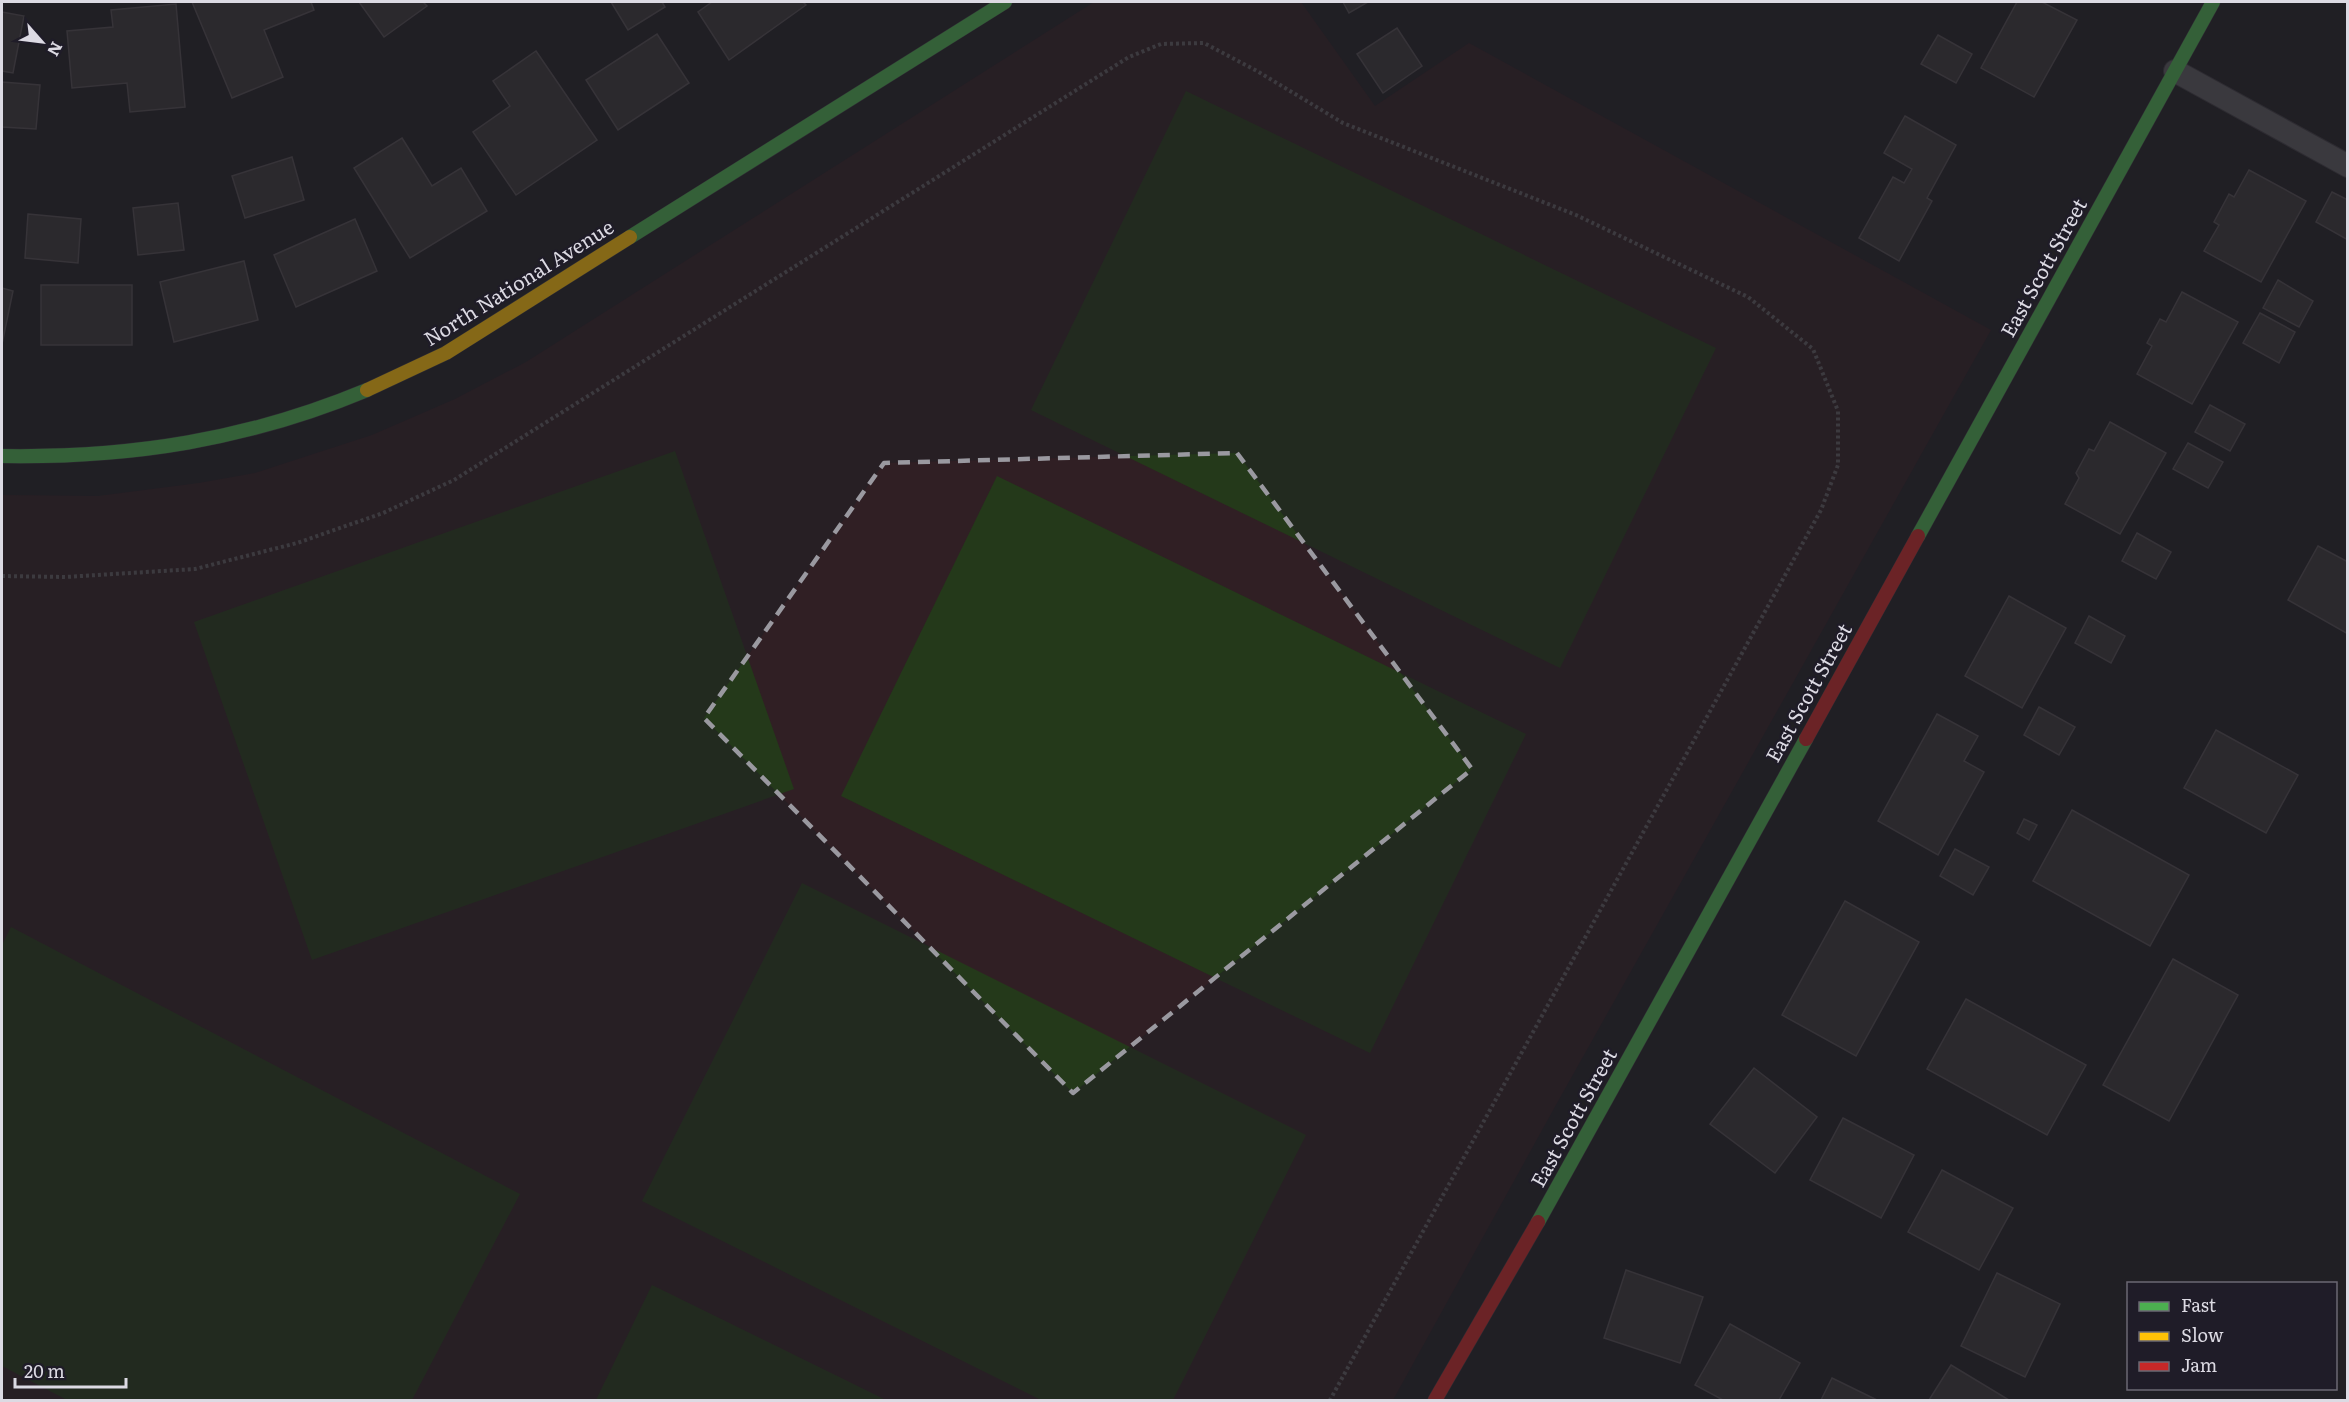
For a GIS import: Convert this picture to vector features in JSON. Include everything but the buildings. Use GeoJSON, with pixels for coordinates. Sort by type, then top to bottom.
{"type":"FeatureCollection","features":[{"type":"Feature","properties":{"kind":"street","name":"North National Avenue"},"geometry":{"type":"LineString","coordinates":[[2,456],[88,456],[142,451],[206,440],[292,418],[389,382],[446,353],[1005,2]]}},
{"type":"Feature","properties":{"kind":"street","name":"East Scott Street"},"geometry":{"type":"LineString","coordinates":[[1435,1401],[1585,1140],[2213,2]]}},
{"type":"Feature","properties":{"kind":"lane"},"geometry":{"type":"LineString","coordinates":[[2175,71],[2348,166]]}},
{"type":"Feature","properties":{"kind":"path"},"geometry":{"type":"LineString","coordinates":[[2,576],[65,577],[195,569],[297,543],[383,513],[454,480],[1129,57],[1161,45],[1203,43],[1257,71],[1343,123],[1576,215],[1748,297],[1813,349],[1838,411],[1838,465],[1821,510],[1330,1401]]}},
{"type":"Feature","properties":{"kind":"highlighted area"},"geometry":{"type":"Polygon","coordinates":[[[1237,453],[1472,769],[1073,1093],[704,718],[884,463],[1237,453]]]}},
{"type":"Feature","properties":{"kind":"shaded area"},"geometry":{"type":"Polygon","coordinates":[[[1094,2],[1301,2],[1375,106],[1469,43],[1991,330],[1393,1400],[2,1400],[2,495],[98,496],[255,473],[372,435],[455,399],[526,362],[1094,2]]]}},
{"type":"Feature","properties":{"kind":"green space"},"geometry":{"type":"Polygon","coordinates":[[[1186,91],[1716,348],[1560,668],[1031,410],[1186,91]]]}},
{"type":"Feature","properties":{"kind":"green space"},"geometry":{"type":"Polygon","coordinates":[[[675,451],[794,789],[312,960],[194,622],[675,451]]]}},
{"type":"Feature","properties":{"kind":"green space"},"geometry":{"type":"Polygon","coordinates":[[[997,476],[1526,734],[1370,1053],[841,796],[997,476]]]}},
{"type":"Feature","properties":{"kind":"green space"},"geometry":{"type":"Polygon","coordinates":[[[802,883],[1306,1135],[1173,1400],[1041,1400],[642,1201],[802,883]]]}},
{"type":"Feature","properties":{"kind":"green space"},"geometry":{"type":"Polygon","coordinates":[[[11,927],[520,1194],[412,1400],[67,1400],[2,1366],[2,945],[11,927]]]}},
{"type":"Feature","properties":{"kind":"green space"},"geometry":{"type":"Polygon","coordinates":[[[652,1285],[886,1400],[596,1400],[652,1285]]]}},
{"type":"Feature","properties":{"kind":"traffic: fast"},"geometry":{"type":"LineString","coordinates":[[630,237],[1005,2]]}},
{"type":"Feature","properties":{"kind":"traffic: fast"},"geometry":{"type":"LineString","coordinates":[[1918,536],[2213,2]]}},
{"type":"Feature","properties":{"kind":"traffic: fast"},"geometry":{"type":"LineString","coordinates":[[2,456],[97,454],[188,442],[277,422],[367,390]]}},
{"type":"Feature","properties":{"kind":"traffic: fast"},"geometry":{"type":"LineString","coordinates":[[1538,1222],[1806,739]]}},
{"type":"Feature","properties":{"kind":"traffic: slow"},"geometry":{"type":"LineString","coordinates":[[367,390],[446,353],[630,237]]}},
{"type":"Feature","properties":{"kind":"traffic: jam"},"geometry":{"type":"LineString","coordinates":[[1806,739],[1918,536]]}},
{"type":"Feature","properties":{"kind":"traffic: jam"},"geometry":{"type":"LineString","coordinates":[[1435,1400],[1538,1222]]}}]}
